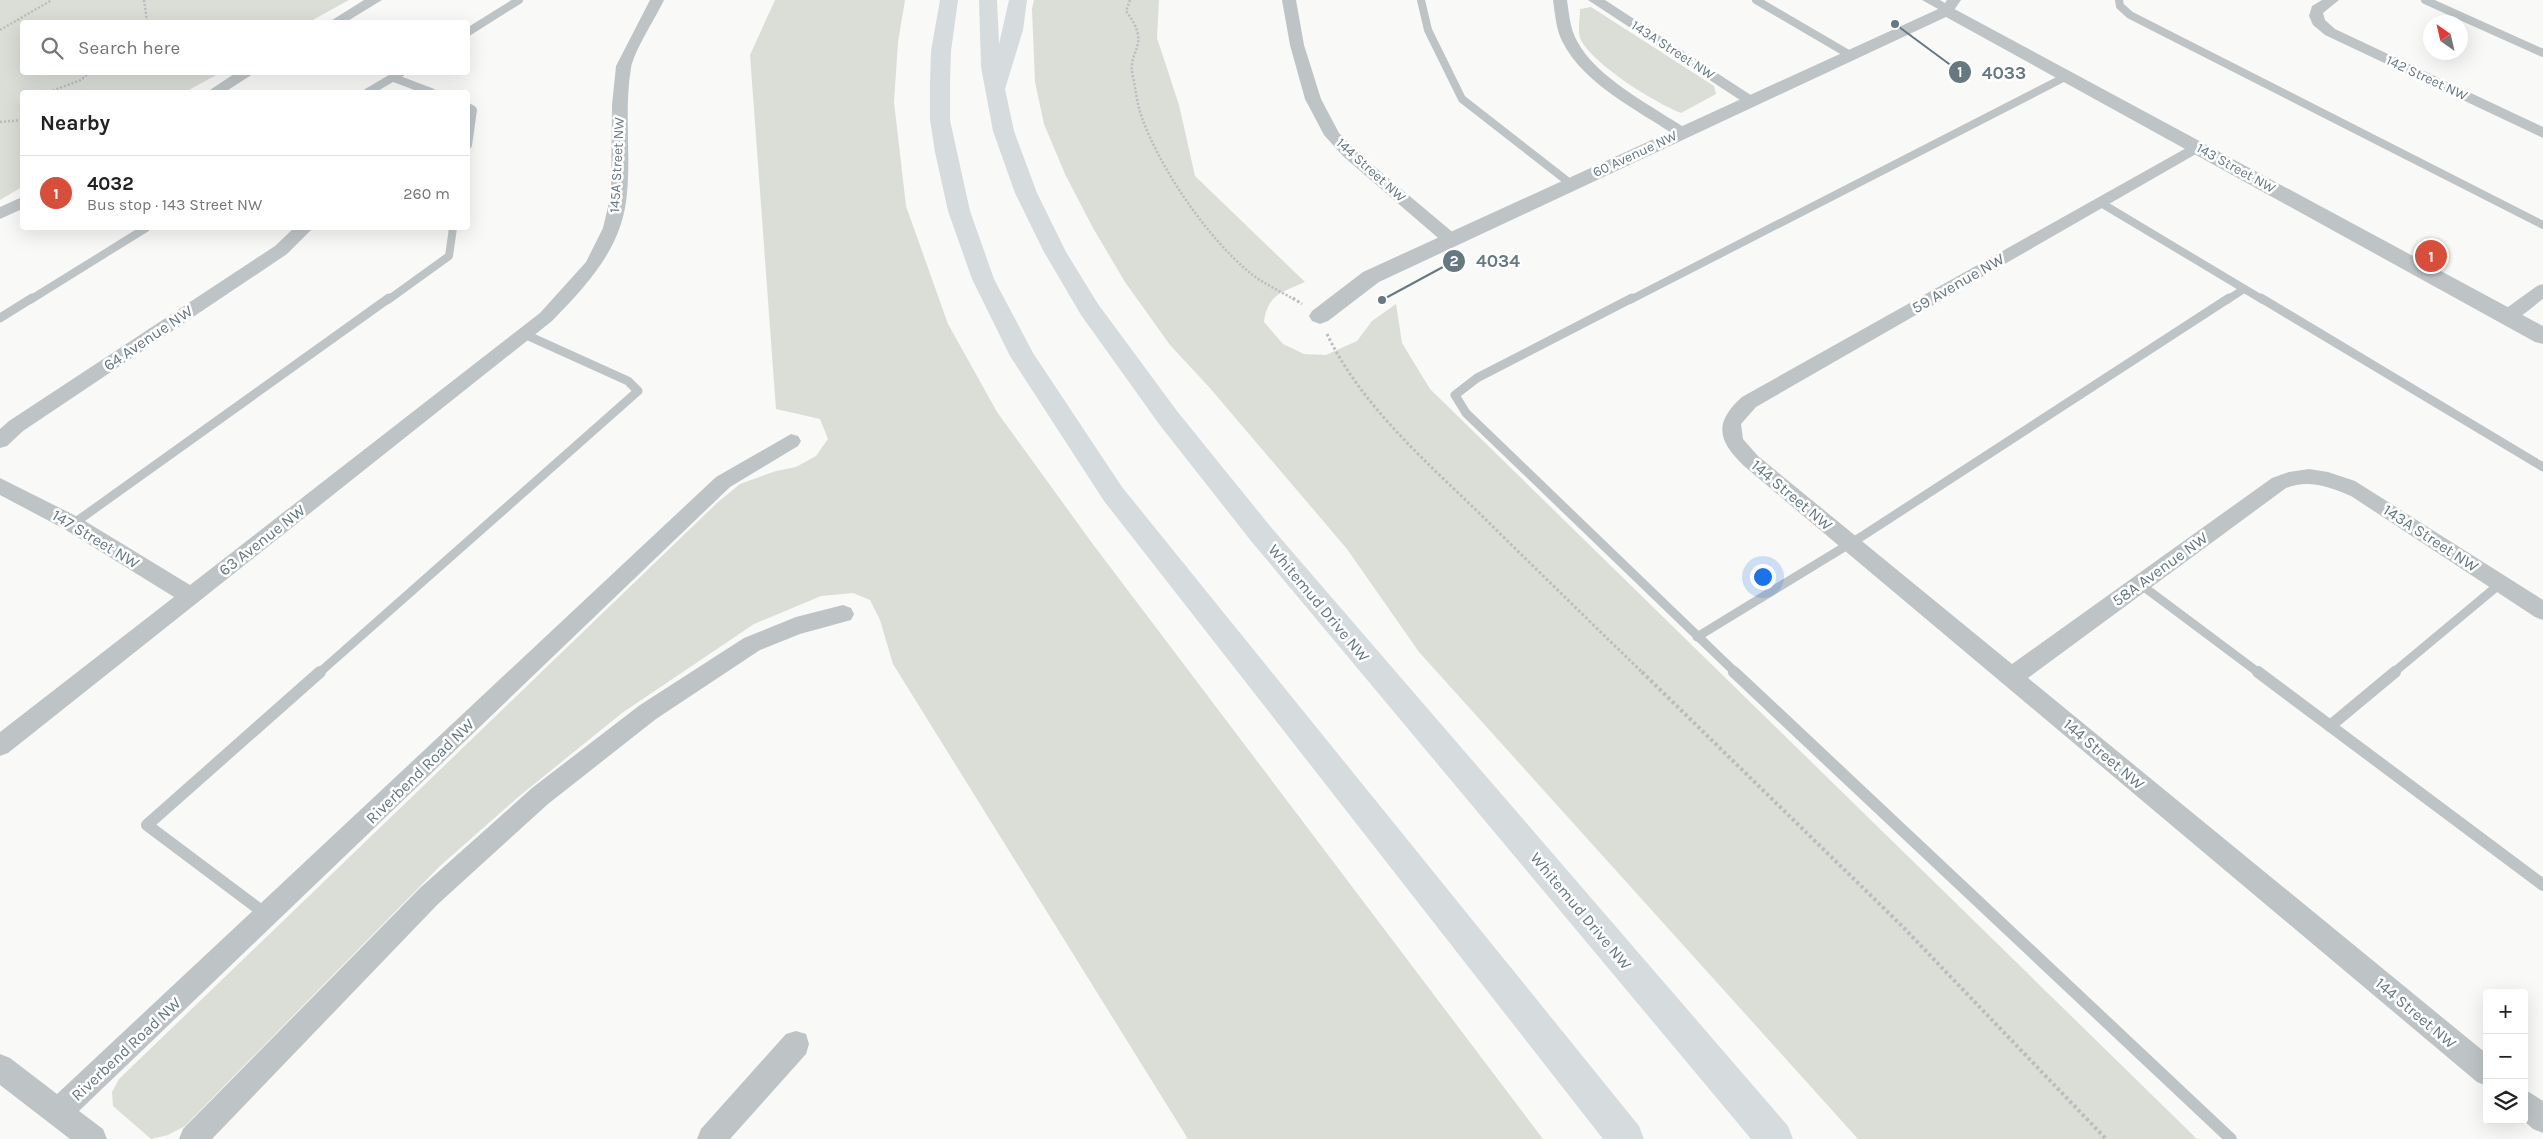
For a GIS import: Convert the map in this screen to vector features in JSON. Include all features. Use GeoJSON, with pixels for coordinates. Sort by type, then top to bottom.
{"type":"FeatureCollection","features":[{"type":"Feature","properties":{"kind":"highway"},"geometry":{"type":"LineString","coordinates":[[935,0],[941,50],[940,120],[959,211],[983,279],[1022,356],[1119,502],[1626,1139]]}},
{"type":"Feature","properties":{"kind":"highway"},"geometry":{"type":"LineString","coordinates":[[941,50],[949,0]]}},
{"type":"Feature","properties":{"kind":"highway","name":"Whitemud Drive NW"},"geometry":{"type":"LineString","coordinates":[[988,0],[987,44],[994,97],[1016,168],[1038,217],[1071,280],[1110,339],[1170,421],[1256,530],[1775,1139]]}},
{"type":"Feature","properties":{"kind":"highway"},"geometry":{"type":"LineString","coordinates":[[994,97],[1013,30],[1018,0]]}},
{"type":"Feature","properties":{"kind":"highway"},"geometry":{"type":"LineString","coordinates":[[1578,908],[1794,1139]]}},
{"type":"Feature","properties":{"kind":"street"},"geometry":{"type":"LineString","coordinates":[[340,20],[375,0]]}},
{"type":"Feature","properties":{"kind":"street","name":"145A Street NW"},"geometry":{"type":"LineString","coordinates":[[524,334],[564,299],[580,282],[594,264],[612,228],[619,194],[620,105],[624,66],[657,0]]}},
{"type":"Feature","properties":{"kind":"street","name":"144 Street NW"},"geometry":{"type":"LineString","coordinates":[[1289,0],[1297,45],[1313,100],[1332,135],[1350,154],[1450,240]]}},
{"type":"Feature","properties":{"kind":"street"},"geometry":{"type":"LineString","coordinates":[[1560,0],[1566,32],[1581,58],[1604,78],[1682,133]]}},
{"type":"Feature","properties":{"kind":"street","name":"143A Street NW"},"geometry":{"type":"LineString","coordinates":[[1595,0],[1752,101]]}},
{"type":"Feature","properties":{"kind":"street","name":"143 Street NW"},"geometry":{"type":"LineString","coordinates":[[1929,0],[1950,5],[2067,76],[2543,336]]}},
{"type":"Feature","properties":{"kind":"street","name":"142 Street NW"},"geometry":{"type":"LineString","coordinates":[[2332,0],[2317,9],[2316,18],[2323,28],[2543,133]]}},
{"type":"Feature","properties":{"kind":"street","name":"60 Avenue NW"},"geometry":{"type":"LineString","coordinates":[[1320,316],[1360,283],[1850,55],[1950,5]]}},
{"type":"Feature","properties":{"kind":"street"},"geometry":{"type":"LineString","coordinates":[[218,90],[244,75]]}},
{"type":"Feature","properties":{"kind":"street","name":"59 Avenue NW"},"geometry":{"type":"LineString","coordinates":[[1730,430],[1732,418],[1749,402],[2198,147]]}},
{"type":"Feature","properties":{"kind":"street"},"geometry":{"type":"LineString","coordinates":[[0,214],[20,203]]}},
{"type":"Feature","properties":{"kind":"street","name":"64 Avenue NW"},"geometry":{"type":"LineString","coordinates":[[0,441],[16,426],[281,250],[300,232]]}},
{"type":"Feature","properties":{"kind":"street"},"geometry":{"type":"LineString","coordinates":[[2507,316],[2543,290]]}},
{"type":"Feature","properties":{"kind":"street","name":"63 Avenue NW"},"geometry":{"type":"LineString","coordinates":[[3,739],[190,596],[524,334]]}},
{"type":"Feature","properties":{"kind":"street","name":"144 Street NW"},"geometry":{"type":"LineString","coordinates":[[1730,430],[1734,441],[1746,456],[2483,1069]]}},
{"type":"Feature","properties":{"kind":"street","name":"Riverbend Road NW"},"geometry":{"type":"LineString","coordinates":[[58,1112],[723,482],[791,441]]}},
{"type":"Feature","properties":{"kind":"street","name":"58A Avenue NW"},"geometry":{"type":"LineString","coordinates":[[2012,677],[2278,483],[2300,475],[2314,476]]}},
{"type":"Feature","properties":{"kind":"street","name":"143A Street NW"},"geometry":{"type":"LineString","coordinates":[[2314,476],[2331,480],[2358,491],[2543,611]]}},
{"type":"Feature","properties":{"kind":"street","name":"147 Street NW"},"geometry":{"type":"LineString","coordinates":[[0,486],[73,524],[190,596]]}},
{"type":"Feature","properties":{"kind":"street"},"geometry":{"type":"LineString","coordinates":[[193,1139],[429,896],[540,796],[648,712],[752,644],[796,626],[843,614]]}},
{"type":"Feature","properties":{"kind":"street"},"geometry":{"type":"LineString","coordinates":[[711,1139],[796,1044]]}},
{"type":"Feature","properties":{"kind":"street"},"geometry":{"type":"LineString","coordinates":[[0,1068],[93,1139]]}},
{"type":"Feature","properties":{"kind":"street"},"geometry":{"type":"LineString","coordinates":[[2528,1106],[2543,1119]]}},
{"type":"Feature","properties":{"kind":"lane"},"geometry":{"type":"LineString","coordinates":[[470,31],[519,0]]}},
{"type":"Feature","properties":{"kind":"lane"},"geometry":{"type":"LineString","coordinates":[[1421,0],[1428,30],[1462,99],[1571,184]]}},
{"type":"Feature","properties":{"kind":"lane"},"geometry":{"type":"LineString","coordinates":[[1756,0],[1850,55]]}},
{"type":"Feature","properties":{"kind":"lane"},"geometry":{"type":"LineString","coordinates":[[2119,0],[2120,6],[2130,15],[2543,225]]}},
{"type":"Feature","properties":{"kind":"lane"},"geometry":{"type":"LineString","coordinates":[[2425,0],[2543,53]]}},
{"type":"Feature","properties":{"kind":"lane"},"geometry":{"type":"LineString","coordinates":[[372,90],[398,75]]}},
{"type":"Feature","properties":{"kind":"lane"},"geometry":{"type":"LineString","coordinates":[[2067,76],[1477,378],[1455,395],[1466,413],[1697,638],[2231,1139]]}},
{"type":"Feature","properties":{"kind":"lane"},"geometry":{"type":"LineString","coordinates":[[394,78],[425,90]]}},
{"type":"Feature","properties":{"kind":"lane"},"geometry":{"type":"LineString","coordinates":[[470,109],[474,110],[470,133]]}},
{"type":"Feature","properties":{"kind":"lane"},"geometry":{"type":"LineString","coordinates":[[2101,203],[2543,467]]}},
{"type":"Feature","properties":{"kind":"lane"},"geometry":{"type":"LineString","coordinates":[[0,318],[143,230]]}},
{"type":"Feature","properties":{"kind":"lane"},"geometry":{"type":"LineString","coordinates":[[73,524],[449,256],[454,230]]}},
{"type":"Feature","properties":{"kind":"lane"},"geometry":{"type":"LineString","coordinates":[[1697,638],[1850,544],[2244,290]]}},
{"type":"Feature","properties":{"kind":"lane"},"geometry":{"type":"LineString","coordinates":[[268,915],[147,825],[638,391],[628,381],[524,334]]}},
{"type":"Feature","properties":{"kind":"lane"},"geometry":{"type":"LineString","coordinates":[[2330,726],[2501,583]]}},
{"type":"Feature","properties":{"kind":"lane"},"geometry":{"type":"LineString","coordinates":[[2140,584],[2543,885]]}},
{"type":"Feature","properties":{"kind":"path"},"geometry":{"type":"LineString","coordinates":[[0,30],[52,0]]}},
{"type":"Feature","properties":{"kind":"path"},"geometry":{"type":"LineString","coordinates":[[144,0],[147,20]]}},
{"type":"Feature","properties":{"kind":"path"},"geometry":{"type":"LineString","coordinates":[[1130,0],[1126,11],[1137,23],[1139,52],[1130,66],[1142,118],[1178,190],[1213,235],[1250,273],[1320,316],[1334,352],[1379,409],[1431,466],[1902,926],[2106,1139]]}},
{"type":"Feature","properties":{"kind":"path"},"geometry":{"type":"LineString","coordinates":[[51,90],[79,81],[86,75]]}},
{"type":"Feature","properties":{"kind":"path"},"geometry":{"type":"LineString","coordinates":[[0,122],[20,120]]}},
{"type":"Feature","properties":{"kind":"shaded area"},"geometry":{"type":"Polygon","coordinates":[[[0,0],[349,0],[313,20],[20,20],[20,75],[216,75],[189,90],[20,90],[20,188],[0,200],[0,0]]]}},
{"type":"Feature","properties":{"kind":"shaded area"},"geometry":{"type":"Polygon","coordinates":[[[775,0],[905,0],[898,42],[894,102],[906,206],[948,324],[997,412],[1092,543],[1543,1139],[1188,1139],[893,664],[880,620],[870,600],[853,593],[821,596],[754,624],[622,713],[517,798],[440,866],[185,1126],[168,1135],[151,1139],[113,1106],[112,1092],[119,1079],[718,502],[740,484],[776,471],[796,467],[816,456],[828,439],[820,419],[776,409],[750,55],[775,0]]]}},
{"type":"Feature","properties":{"kind":"shaded area"},"geometry":{"type":"Polygon","coordinates":[[[1034,0],[1159,0],[1157,38],[1179,105],[1195,176],[1305,282],[1283,292],[1272,300],[1268,306],[1264,322],[1283,344],[1304,354],[1326,355],[1357,341],[1372,321],[1396,304],[1402,343],[1430,389],[2197,1139],[1858,1139],[1419,652],[1347,549],[1209,387],[1170,345],[1125,282],[1093,228],[1065,174],[1044,124],[1035,82],[1032,9],[1034,0]]]}},
{"type":"Feature","properties":{"kind":"shaded area"},"geometry":{"type":"Polygon","coordinates":[[[1591,7],[1714,86],[1716,94],[1681,113],[1656,101],[1626,82],[1599,61],[1581,40],[1579,29],[1580,9],[1591,7]]]}},
{"type":"Feature","properties":{"kind":"place","name":"4033"},"geometry":{"type":"Point","coordinates":[1895,24]}},
{"type":"Feature","properties":{"kind":"place","name":"4032"},"geometry":{"type":"Point","coordinates":[2431,256]}},
{"type":"Feature","properties":{"kind":"place","name":"4034"},"geometry":{"type":"Point","coordinates":[1382,300]}}]}
